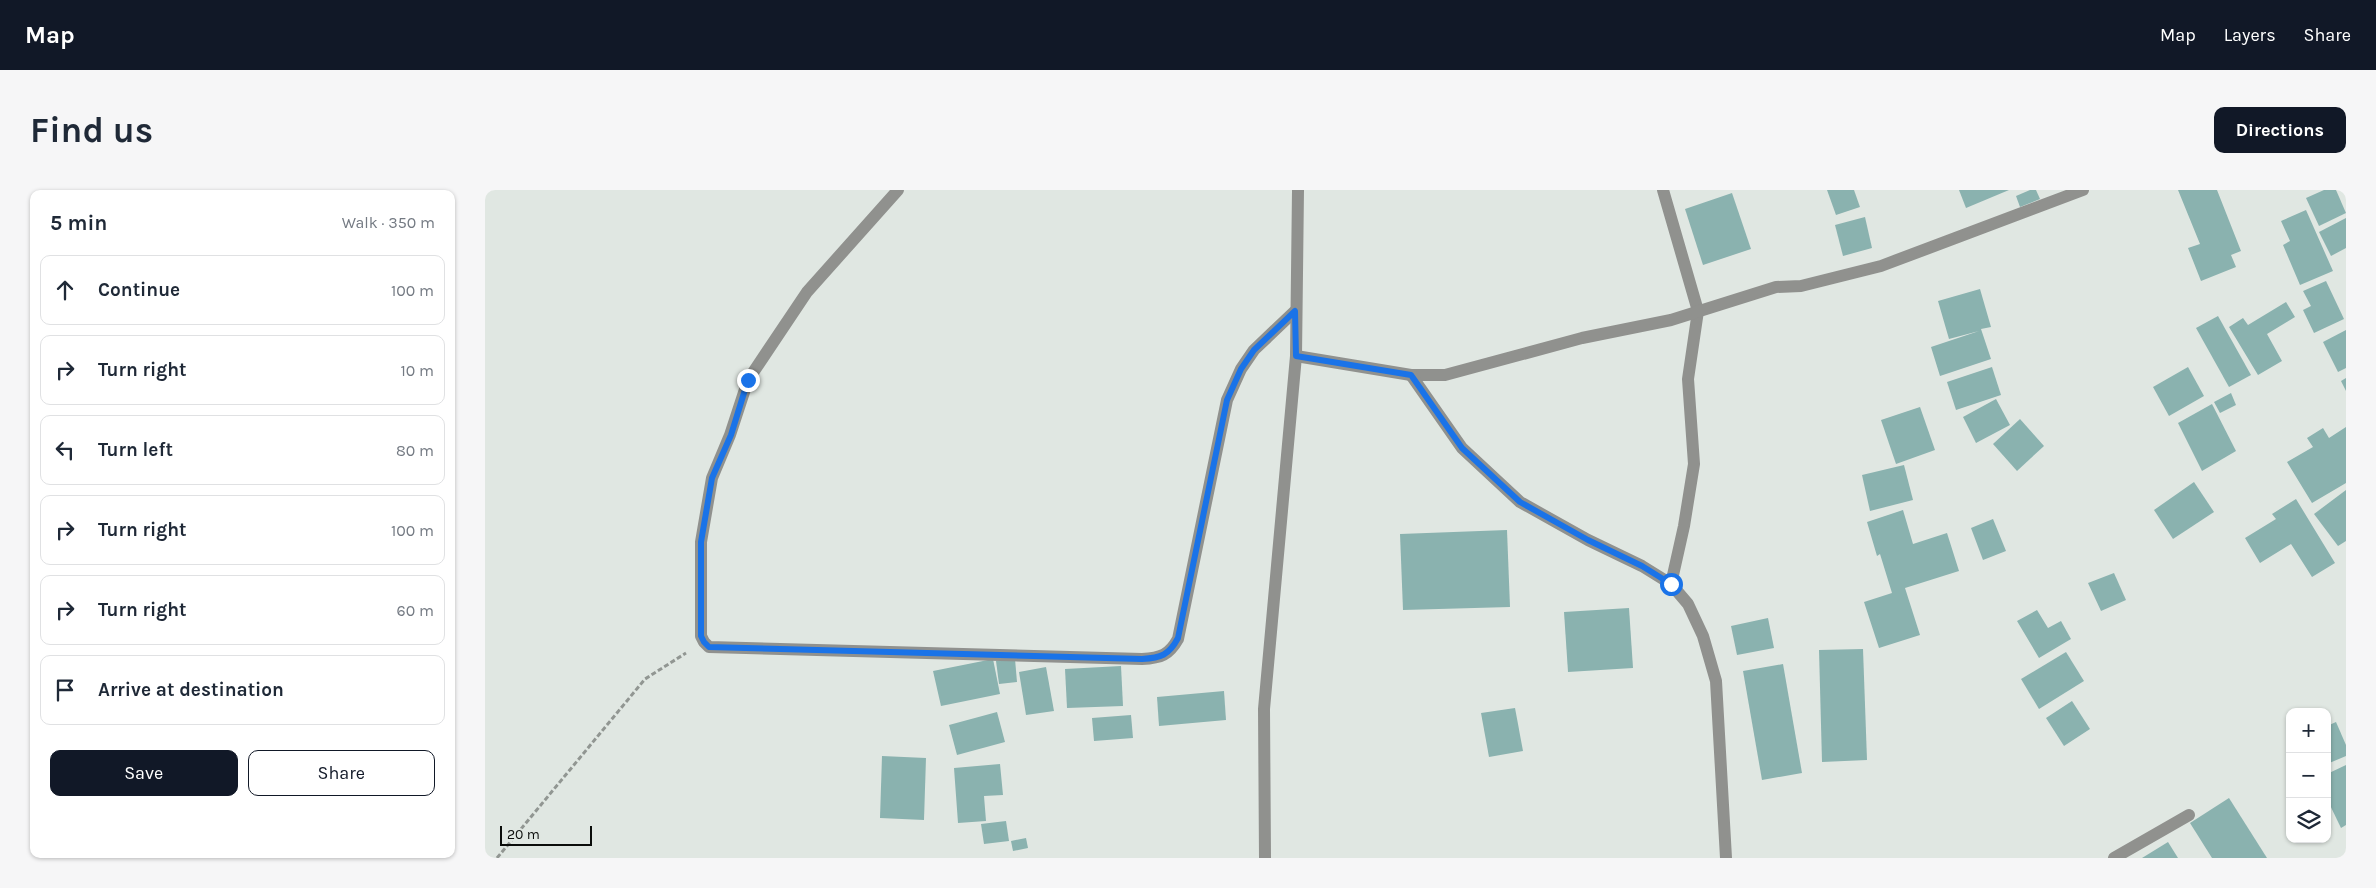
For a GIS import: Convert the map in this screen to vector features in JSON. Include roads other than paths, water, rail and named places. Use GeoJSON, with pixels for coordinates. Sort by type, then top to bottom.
{"type":"FeatureCollection","features":[{"type":"Feature","properties":{"kind":"street"},"geometry":{"type":"LineString","coordinates":[[898,190],[807,292],[748,380],[731,435],[712,478],[701,542],[701,636],[709,647],[1132,659],[1156,658],[1171,650],[1178,638],[1227,400],[1241,369],[1254,350],[1295,311]]}},
{"type":"Feature","properties":{"kind":"street"},"geometry":{"type":"LineString","coordinates":[[1265,858],[1264,709],[1296,356],[1295,311],[1298,190]]}},
{"type":"Feature","properties":{"kind":"street"},"geometry":{"type":"LineString","coordinates":[[1663,190],[1698,311],[1688,378],[1694,464],[1684,526],[1671,584]]}},
{"type":"Feature","properties":{"kind":"street"},"geometry":{"type":"LineString","coordinates":[[1296,356],[1411,375],[1445,376],[1582,338],[1671,320],[1776,287],[1801,286],[1881,266],[2083,190]]}},
{"type":"Feature","properties":{"kind":"street"},"geometry":{"type":"LineString","coordinates":[[1411,375],[1462,448],[1520,502],[1588,540],[1642,566],[1671,584],[1688,604],[1703,636],[1716,681],[1726,858]]}},
{"type":"Feature","properties":{"kind":"street"},"geometry":{"type":"LineString","coordinates":[[2114,858],[2189,815]]}}]}
